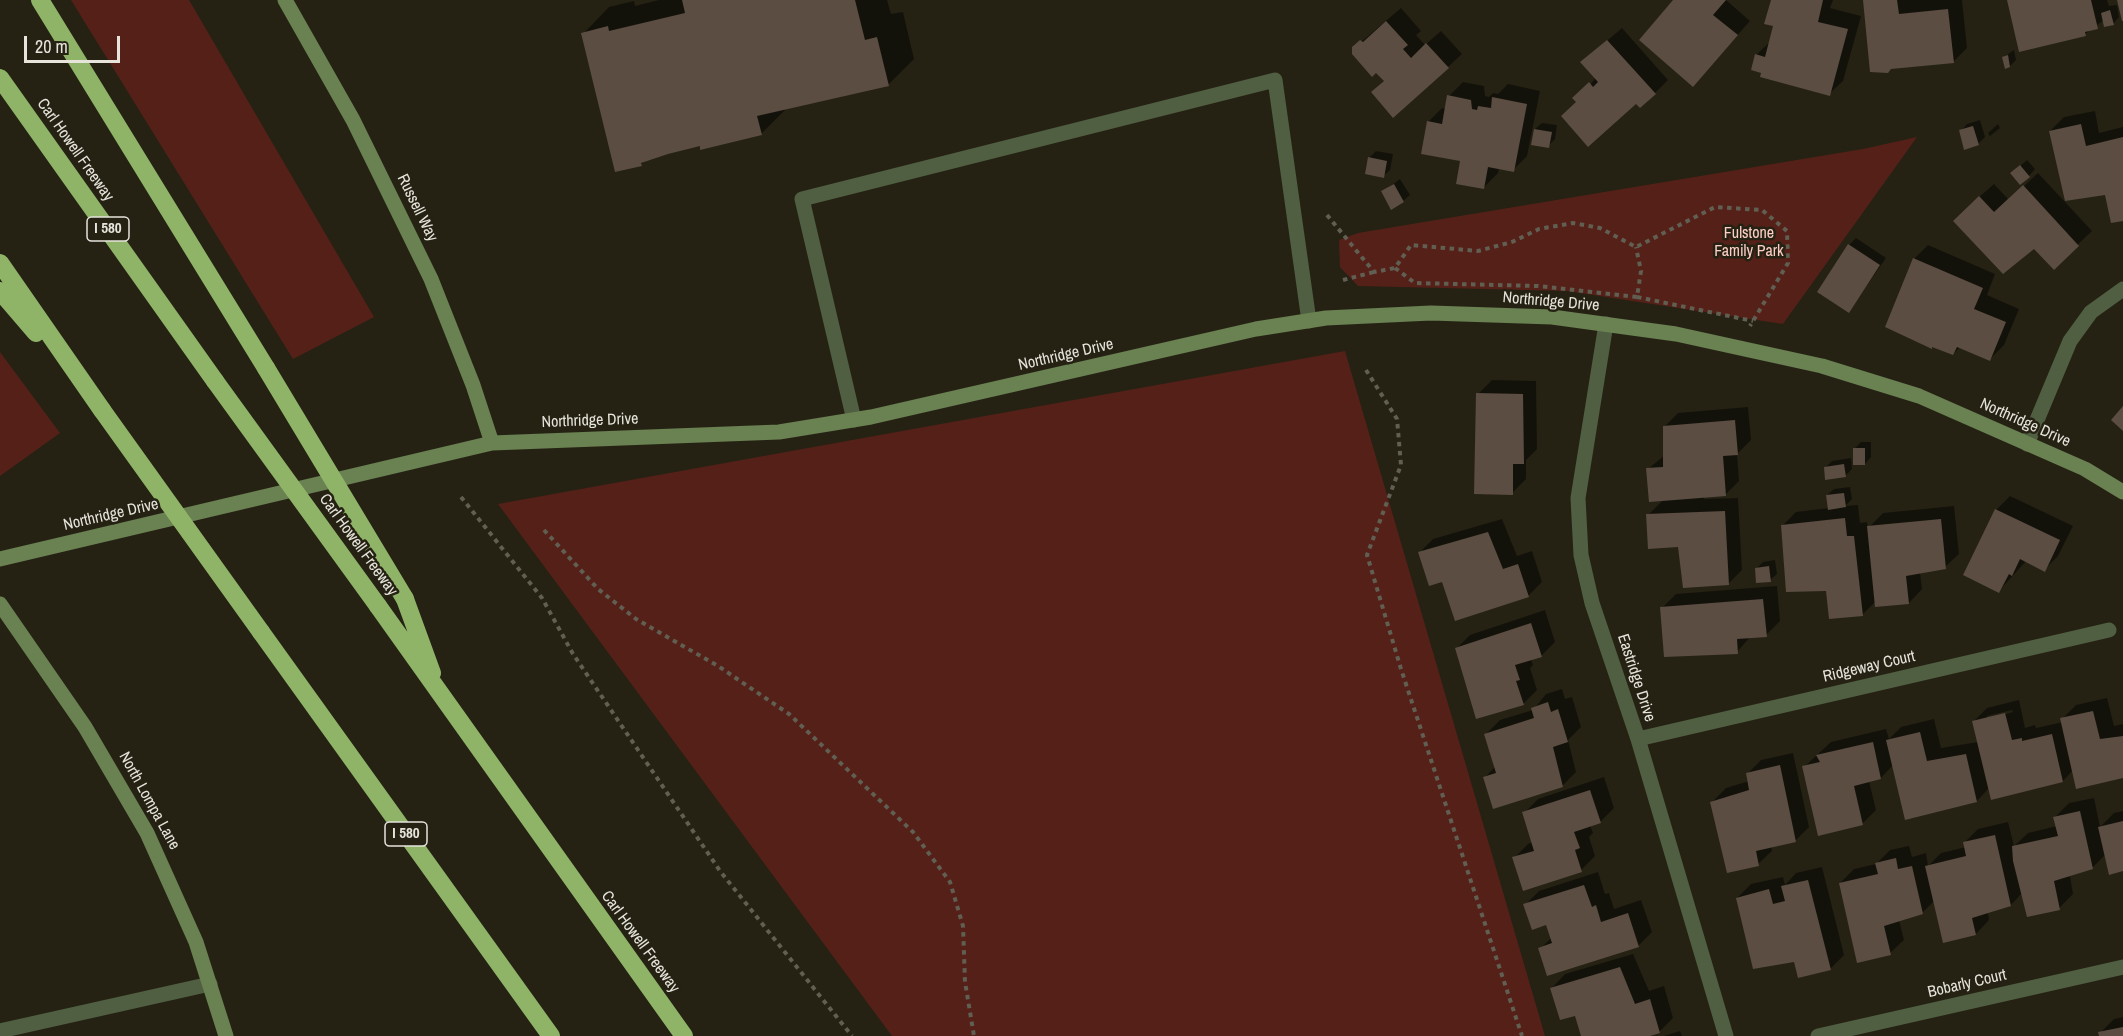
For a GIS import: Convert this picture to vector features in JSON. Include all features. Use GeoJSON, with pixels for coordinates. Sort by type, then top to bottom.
{"type":"FeatureCollection","features":[{"type":"Feature","properties":{"kind":"highway"},"geometry":{"type":"LineString","coordinates":[[40,0],[405,599],[441,697]]}},
{"type":"Feature","properties":{"kind":"highway","name":"Carl Howell Freeway"},"geometry":{"type":"LineString","coordinates":[[0,78],[684,1036]]}},
{"type":"Feature","properties":{"kind":"highway","name":"I 580"},"geometry":{"type":"LineString","coordinates":[[0,263],[102,410],[551,1036]]}},
{"type":"Feature","properties":{"kind":"highway"},"geometry":{"type":"LineString","coordinates":[[0,291],[102,410]]}},
{"type":"Feature","properties":{"kind":"street","name":"Russell Way"},"geometry":{"type":"LineString","coordinates":[[285,0],[353,120],[431,279],[473,385],[492,443]]}},
{"type":"Feature","properties":{"kind":"street"},"geometry":{"type":"LineString","coordinates":[[854,420],[802,199],[1275,80],[1309,321]]}},
{"type":"Feature","properties":{"kind":"street"},"geometry":{"type":"LineString","coordinates":[[2027,444],[2070,341],[2091,312],[2123,289]]}},
{"type":"Feature","properties":{"kind":"street","name":"Northridge Drive"},"geometry":{"type":"LineString","coordinates":[[0,559],[492,443],[779,432],[854,420],[1256,330],[1309,321],[1431,313],[1552,317],[1606,324],[1676,334],[1822,366],[1919,396],[2085,469],[2123,492]]}},
{"type":"Feature","properties":{"kind":"street","name":"Eastridge Drive"},"geometry":{"type":"LineString","coordinates":[[1606,324],[1578,498],[1581,555],[1592,603],[1638,739],[1726,1036]]}},
{"type":"Feature","properties":{"kind":"street","name":"North Lompa Lane"},"geometry":{"type":"LineString","coordinates":[[0,604],[85,727],[139,817],[176,892],[210,984],[226,1036]]}},
{"type":"Feature","properties":{"kind":"street","name":"Ridgeway Court"},"geometry":{"type":"LineString","coordinates":[[1638,739],[2109,630]]}},
{"type":"Feature","properties":{"kind":"street","name":"Bobarly Court"},"geometry":{"type":"LineString","coordinates":[[1818,1036],[2123,967]]}},
{"type":"Feature","properties":{"kind":"street"},"geometry":{"type":"LineString","coordinates":[[0,1031],[210,984]]}},
{"type":"Feature","properties":{"kind":"path"},"geometry":{"type":"LineString","coordinates":[[1636,247],[1715,207],[1762,210],[1787,231],[1788,263],[1737,347]]}},
{"type":"Feature","properties":{"kind":"path"},"geometry":{"type":"LineString","coordinates":[[1327,215],[1374,272]]}},
{"type":"Feature","properties":{"kind":"path"},"geometry":{"type":"LineString","coordinates":[[1343,280],[1395,268],[1411,246],[1478,251],[1512,242],[1539,229],[1573,224],[1599,228],[1636,247]]}},
{"type":"Feature","properties":{"kind":"path"},"geometry":{"type":"LineString","coordinates":[[1636,247],[1641,271],[1636,297]]}},
{"type":"Feature","properties":{"kind":"path"},"geometry":{"type":"LineString","coordinates":[[1395,268],[1415,283],[1539,286],[1636,297],[1754,321]]}},
{"type":"Feature","properties":{"kind":"path"},"geometry":{"type":"LineString","coordinates":[[1366,370],[1397,419],[1401,465],[1367,555],[1401,669],[1522,1036]]}},
{"type":"Feature","properties":{"kind":"path"},"geometry":{"type":"LineString","coordinates":[[461,497],[542,598],[573,654],[720,871],[852,1036]]}},
{"type":"Feature","properties":{"kind":"path"},"geometry":{"type":"LineString","coordinates":[[544,530],[598,589],[636,619],[718,666],[789,714],[913,832],[950,882],[960,915],[963,926],[967,1001],[974,1036]]}},
{"type":"Feature","properties":{"kind":"green space"},"geometry":{"type":"Polygon","coordinates":[[[71,0],[189,0],[374,317],[293,359],[71,0]]]}},
{"type":"Feature","properties":{"kind":"green space","name":"Fulstone Family Park"},"geometry":{"type":"Polygon","coordinates":[[[1917,137],[1783,324],[1567,291],[1358,286],[1340,267],[1339,240],[1358,233],[1863,149],[1917,137]]]}},
{"type":"Feature","properties":{"kind":"green space"},"geometry":{"type":"Polygon","coordinates":[[[1345,351],[1545,1036],[892,1036],[498,504],[1345,351]]]}},
{"type":"Feature","properties":{"kind":"green space"},"geometry":{"type":"Polygon","coordinates":[[[0,352],[60,433],[0,476],[0,352]]]}},
{"type":"Feature","properties":{"kind":"building"},"geometry":{"type":"Polygon","coordinates":[[[682,0],[855,0],[865,40],[877,37],[889,86],[757,116],[762,135],[700,150],[700,146],[668,154],[641,163],[642,166],[615,172],[581,33],[608,26],[609,31],[685,13],[682,0]]]}},
{"type":"Feature","properties":{"kind":"building"},"geometry":{"type":"Polygon","coordinates":[[[1673,0],[1726,0],[1713,15],[1738,35],[1693,87],[1639,40],[1673,0]]]}},
{"type":"Feature","properties":{"kind":"building"},"geometry":{"type":"Polygon","coordinates":[[[1771,0],[1823,0],[1818,22],[1848,29],[1830,96],[1760,77],[1761,73],[1751,70],[1755,54],[1765,57],[1773,26],[1764,24],[1771,0]]]}},
{"type":"Feature","properties":{"kind":"building"},"geometry":{"type":"Polygon","coordinates":[[[1863,0],[1897,0],[1899,14],[1948,9],[1954,63],[1891,69],[1888,73],[1870,72],[1863,0]]]}},
{"type":"Feature","properties":{"kind":"building"},"geometry":{"type":"Polygon","coordinates":[[[2007,0],[2091,0],[2098,29],[2085,32],[2086,36],[2019,52],[2007,0]]]}},
{"type":"Feature","properties":{"kind":"building"},"geometry":{"type":"Polygon","coordinates":[[[2117,0],[2123,0],[2123,21],[2122,21],[2117,0]]]}},
{"type":"Feature","properties":{"kind":"building"},"geometry":{"type":"Polygon","coordinates":[[[2110,10],[2114,25],[2104,27],[2101,13],[2110,10]]]}},
{"type":"Feature","properties":{"kind":"building"},"geometry":{"type":"Polygon","coordinates":[[[1386,21],[1408,45],[1403,49],[1411,58],[1426,43],[1449,68],[1393,118],[1371,92],[1384,81],[1376,73],[1372,77],[1352,54],[1352,47],[1360,40],[1363,42],[1386,21]]]}},
{"type":"Feature","properties":{"kind":"building"},"geometry":{"type":"Polygon","coordinates":[[[1607,40],[1656,94],[1640,108],[1636,104],[1588,147],[1561,116],[1576,102],[1572,98],[1589,82],[1593,87],[1598,82],[1580,62],[1607,40]]]}},
{"type":"Feature","properties":{"kind":"building"},"geometry":{"type":"Polygon","coordinates":[[[2008,55],[2010,67],[2005,69],[2002,57],[2008,55]]]}},
{"type":"Feature","properties":{"kind":"building"},"geometry":{"type":"Polygon","coordinates":[[[1447,95],[1471,100],[1472,109],[1477,110],[1478,106],[1491,108],[1492,97],[1527,104],[1514,172],[1488,167],[1484,189],[1456,184],[1460,161],[1421,154],[1427,121],[1442,124],[1447,95]]]}},
{"type":"Feature","properties":{"kind":"building"},"geometry":{"type":"Polygon","coordinates":[[[2081,124],[2086,146],[2123,137],[2123,221],[2111,223],[2105,195],[2065,201],[2049,131],[2081,124]]]}},
{"type":"Feature","properties":{"kind":"building"},"geometry":{"type":"Polygon","coordinates":[[[1973,126],[1979,145],[1964,150],[1959,130],[1973,126]]]}},
{"type":"Feature","properties":{"kind":"building"},"geometry":{"type":"Polygon","coordinates":[[[1534,129],[1552,132],[1549,148],[1531,145],[1534,129]]]}},
{"type":"Feature","properties":{"kind":"building"},"geometry":{"type":"Polygon","coordinates":[[[1368,157],[1387,161],[1384,178],[1365,174],[1368,157]]]}},
{"type":"Feature","properties":{"kind":"building"},"geometry":{"type":"Polygon","coordinates":[[[2020,165],[2030,177],[2020,185],[2010,173],[2020,165]]]}},
{"type":"Feature","properties":{"kind":"building"},"geometry":{"type":"Polygon","coordinates":[[[1394,184],[1404,202],[1391,210],[1381,191],[1394,184]]]}},
{"type":"Feature","properties":{"kind":"building"},"geometry":{"type":"Polygon","coordinates":[[[2023,185],[2079,246],[2054,270],[2034,249],[2003,274],[1953,221],[1979,196],[1994,212],[2023,185]]]}},
{"type":"Feature","properties":{"kind":"building"},"geometry":{"type":"Polygon","coordinates":[[[1848,244],[1880,265],[1849,313],[1817,292],[1848,244]]]}},
{"type":"Feature","properties":{"kind":"building"},"geometry":{"type":"Polygon","coordinates":[[[1913,258],[1983,288],[1974,309],[2006,322],[1990,361],[1957,347],[1953,355],[1932,347],[1932,349],[1885,327],[1913,258]]]}},
{"type":"Feature","properties":{"kind":"building"},"geometry":{"type":"Polygon","coordinates":[[[1476,393],[1523,394],[1524,464],[1513,464],[1513,495],[1474,494],[1476,393]]]}},
{"type":"Feature","properties":{"kind":"building"},"geometry":{"type":"Polygon","coordinates":[[[2123,406],[2123,431],[2111,420],[2123,406]]]}},
{"type":"Feature","properties":{"kind":"building"},"geometry":{"type":"Polygon","coordinates":[[[1735,420],[1738,455],[1723,456],[1726,496],[1649,502],[1646,468],[1663,467],[1663,426],[1735,420]]]}},
{"type":"Feature","properties":{"kind":"building"},"geometry":{"type":"Polygon","coordinates":[[[1853,448],[1865,448],[1865,465],[1853,465],[1853,448]]]}},
{"type":"Feature","properties":{"kind":"building"},"geometry":{"type":"Polygon","coordinates":[[[1844,464],[1846,477],[1825,480],[1824,467],[1844,464]]]}},
{"type":"Feature","properties":{"kind":"building"},"geometry":{"type":"Polygon","coordinates":[[[1844,493],[1846,507],[1828,510],[1826,495],[1844,493]]]}},
{"type":"Feature","properties":{"kind":"building"},"geometry":{"type":"Polygon","coordinates":[[[1995,509],[2060,540],[2045,572],[2020,559],[2012,576],[2009,574],[1999,593],[1963,575],[1995,509]]]}},
{"type":"Feature","properties":{"kind":"building"},"geometry":{"type":"Polygon","coordinates":[[[1725,511],[1729,585],[1683,588],[1678,547],[1648,549],[1646,514],[1725,511]]]}},
{"type":"Feature","properties":{"kind":"building"},"geometry":{"type":"Polygon","coordinates":[[[1845,518],[1847,536],[1854,536],[1863,616],[1829,619],[1826,591],[1786,592],[1781,525],[1845,518]]]}},
{"type":"Feature","properties":{"kind":"building"},"geometry":{"type":"Polygon","coordinates":[[[1941,519],[1946,569],[1906,576],[1909,604],[1875,607],[1867,526],[1941,519]]]}},
{"type":"Feature","properties":{"kind":"building"},"geometry":{"type":"Polygon","coordinates":[[[1488,532],[1503,569],[1518,564],[1529,597],[1455,621],[1442,582],[1429,586],[1418,552],[1488,532]]]}},
{"type":"Feature","properties":{"kind":"building"},"geometry":{"type":"Polygon","coordinates":[[[1769,566],[1771,582],[1756,583],[1755,568],[1769,566]]]}},
{"type":"Feature","properties":{"kind":"building"},"geometry":{"type":"Polygon","coordinates":[[[1763,599],[1767,637],[1737,639],[1738,654],[1664,657],[1660,607],[1763,599]]]}},
{"type":"Feature","properties":{"kind":"building"},"geometry":{"type":"Polygon","coordinates":[[[1531,623],[1542,657],[1515,665],[1520,680],[1516,681],[1524,705],[1476,719],[1455,648],[1531,623]]]}},
{"type":"Feature","properties":{"kind":"building"},"geometry":{"type":"Polygon","coordinates":[[[1548,702],[1551,712],[1558,709],[1568,742],[1553,747],[1563,787],[1493,809],[1483,777],[1496,773],[1484,734],[1534,718],[1531,708],[1548,702]]]}},
{"type":"Feature","properties":{"kind":"building"},"geometry":{"type":"Polygon","coordinates":[[[2093,711],[2100,739],[2123,736],[2123,778],[2076,789],[2060,718],[2093,711]]]}},
{"type":"Feature","properties":{"kind":"building"},"geometry":{"type":"Polygon","coordinates":[[[2005,713],[2012,740],[2022,738],[2022,741],[2052,734],[2063,782],[1991,800],[1972,721],[2005,713]]]}},
{"type":"Feature","properties":{"kind":"building"},"geometry":{"type":"Polygon","coordinates":[[[1920,732],[1927,761],[1966,754],[1977,802],[1905,820],[1886,740],[1920,732]]]}},
{"type":"Feature","properties":{"kind":"building"},"geometry":{"type":"Polygon","coordinates":[[[1873,742],[1881,779],[1854,786],[1863,825],[1818,836],[1802,766],[1820,762],[1816,755],[1873,742]]]}},
{"type":"Feature","properties":{"kind":"building"},"geometry":{"type":"Polygon","coordinates":[[[1780,765],[1796,842],[1756,851],[1759,866],[1727,873],[1710,802],[1749,790],[1746,773],[1780,765]]]}},
{"type":"Feature","properties":{"kind":"building"},"geometry":{"type":"Polygon","coordinates":[[[1590,790],[1601,823],[1574,832],[1580,848],[1575,850],[1582,872],[1523,891],[1512,857],[1534,851],[1522,812],[1590,790]]]}},
{"type":"Feature","properties":{"kind":"building"},"geometry":{"type":"Polygon","coordinates":[[[2080,811],[2093,869],[2054,881],[2060,910],[2027,917],[2013,861],[2012,846],[2058,836],[2053,817],[2080,811]]]}},
{"type":"Feature","properties":{"kind":"building"},"geometry":{"type":"Polygon","coordinates":[[[2123,821],[2123,871],[2109,875],[2098,827],[2123,821]]]}},
{"type":"Feature","properties":{"kind":"building"},"geometry":{"type":"Polygon","coordinates":[[[1995,835],[2011,906],[1972,918],[1976,935],[1943,943],[1925,866],[1966,856],[1963,842],[1995,835]]]}},
{"type":"Feature","properties":{"kind":"building"},"geometry":{"type":"Polygon","coordinates":[[[1896,858],[1898,869],[1912,866],[1923,914],[1884,926],[1891,955],[1857,963],[1839,883],[1878,874],[1875,863],[1896,858]]]}},
{"type":"Feature","properties":{"kind":"building"},"geometry":{"type":"Polygon","coordinates":[[[1808,880],[1831,970],[1798,978],[1794,962],[1753,969],[1736,898],[1769,889],[1773,904],[1785,901],[1781,886],[1808,880]]]}},
{"type":"Feature","properties":{"kind":"building"},"geometry":{"type":"Polygon","coordinates":[[[1584,885],[1592,907],[1596,905],[1601,922],[1628,913],[1639,947],[1547,976],[1538,948],[1552,943],[1546,925],[1532,930],[1523,904],[1584,885]]]}},
{"type":"Feature","properties":{"kind":"building"},"geometry":{"type":"Polygon","coordinates":[[[1620,967],[1635,1004],[1650,999],[1660,1033],[1650,1036],[1581,1036],[1575,1016],[1560,1020],[1550,988],[1620,967]]]}},
{"type":"Feature","properties":{"kind":"building"},"geometry":{"type":"Polygon","coordinates":[[[2123,1027],[2123,1036],[2099,1036],[2098,1032],[2123,1027]]]}}]}
